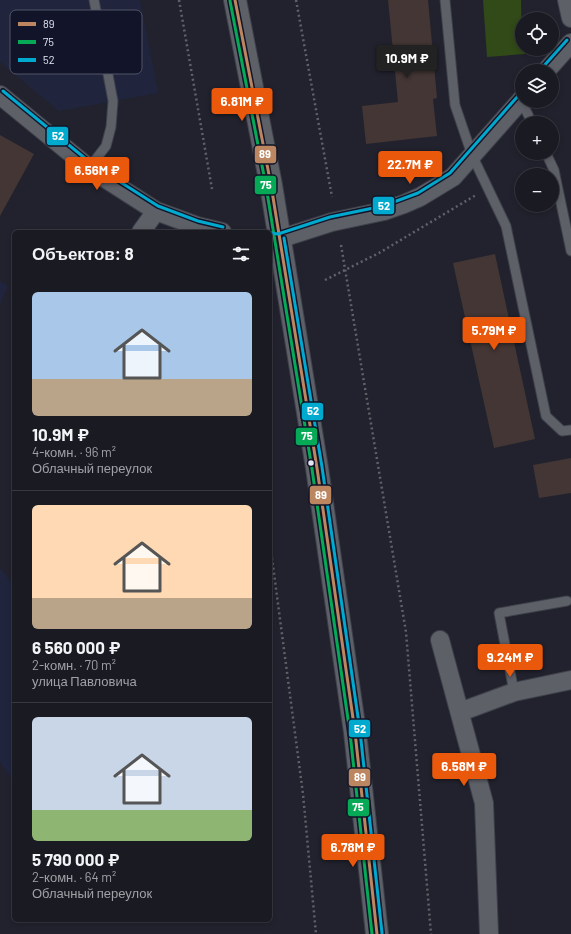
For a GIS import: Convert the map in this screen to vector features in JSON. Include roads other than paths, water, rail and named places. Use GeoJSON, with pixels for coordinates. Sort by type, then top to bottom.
{"type":"FeatureCollection","features":[{"type":"Feature","properties":{"kind":"main road"},"geometry":{"type":"LineString","coordinates":[[235,0],[271,185],[275,238],[317,468],[355,732],[377,934]]}},
{"type":"Feature","properties":{"kind":"street"},"geometry":{"type":"LineString","coordinates":[[567,0],[571,18]]}},
{"type":"Feature","properties":{"kind":"street"},"geometry":{"type":"LineString","coordinates":[[552,64],[571,43]]}},
{"type":"Feature","properties":{"kind":"street"},"geometry":{"type":"LineString","coordinates":[[0,95],[89,168],[156,210],[197,226],[214,230]]}},
{"type":"Feature","properties":{"kind":"street"},"geometry":{"type":"LineString","coordinates":[[275,238],[332,222],[384,211],[404,204],[453,177],[515,107]]}},
{"type":"Feature","properties":{"kind":"street"},"geometry":{"type":"LineString","coordinates":[[142,230],[156,210]]}},
{"type":"Feature","properties":{"kind":"street"},"geometry":{"type":"LineString","coordinates":[[440,640],[484,803],[489,934]]}},
{"type":"Feature","properties":{"kind":"street"},"geometry":{"type":"LineString","coordinates":[[460,712],[514,692],[571,680]]}},
{"type":"Feature","properties":{"kind":"lane"},"geometry":{"type":"LineString","coordinates":[[94,0],[96,10]]}},
{"type":"Feature","properties":{"kind":"lane"},"geometry":{"type":"LineString","coordinates":[[445,0],[455,105],[472,155],[506,226],[546,416],[562,431],[571,430]]}},
{"type":"Feature","properties":{"kind":"lane"},"geometry":{"type":"LineString","coordinates":[[89,168],[106,146],[111,127],[113,101],[108,74]]}},
{"type":"Feature","properties":{"kind":"lane"},"geometry":{"type":"LineString","coordinates":[[549,160],[554,170],[571,251]]}},
{"type":"Feature","properties":{"kind":"lane"},"geometry":{"type":"LineString","coordinates":[[514,692],[499,613],[567,601]]}}]}
